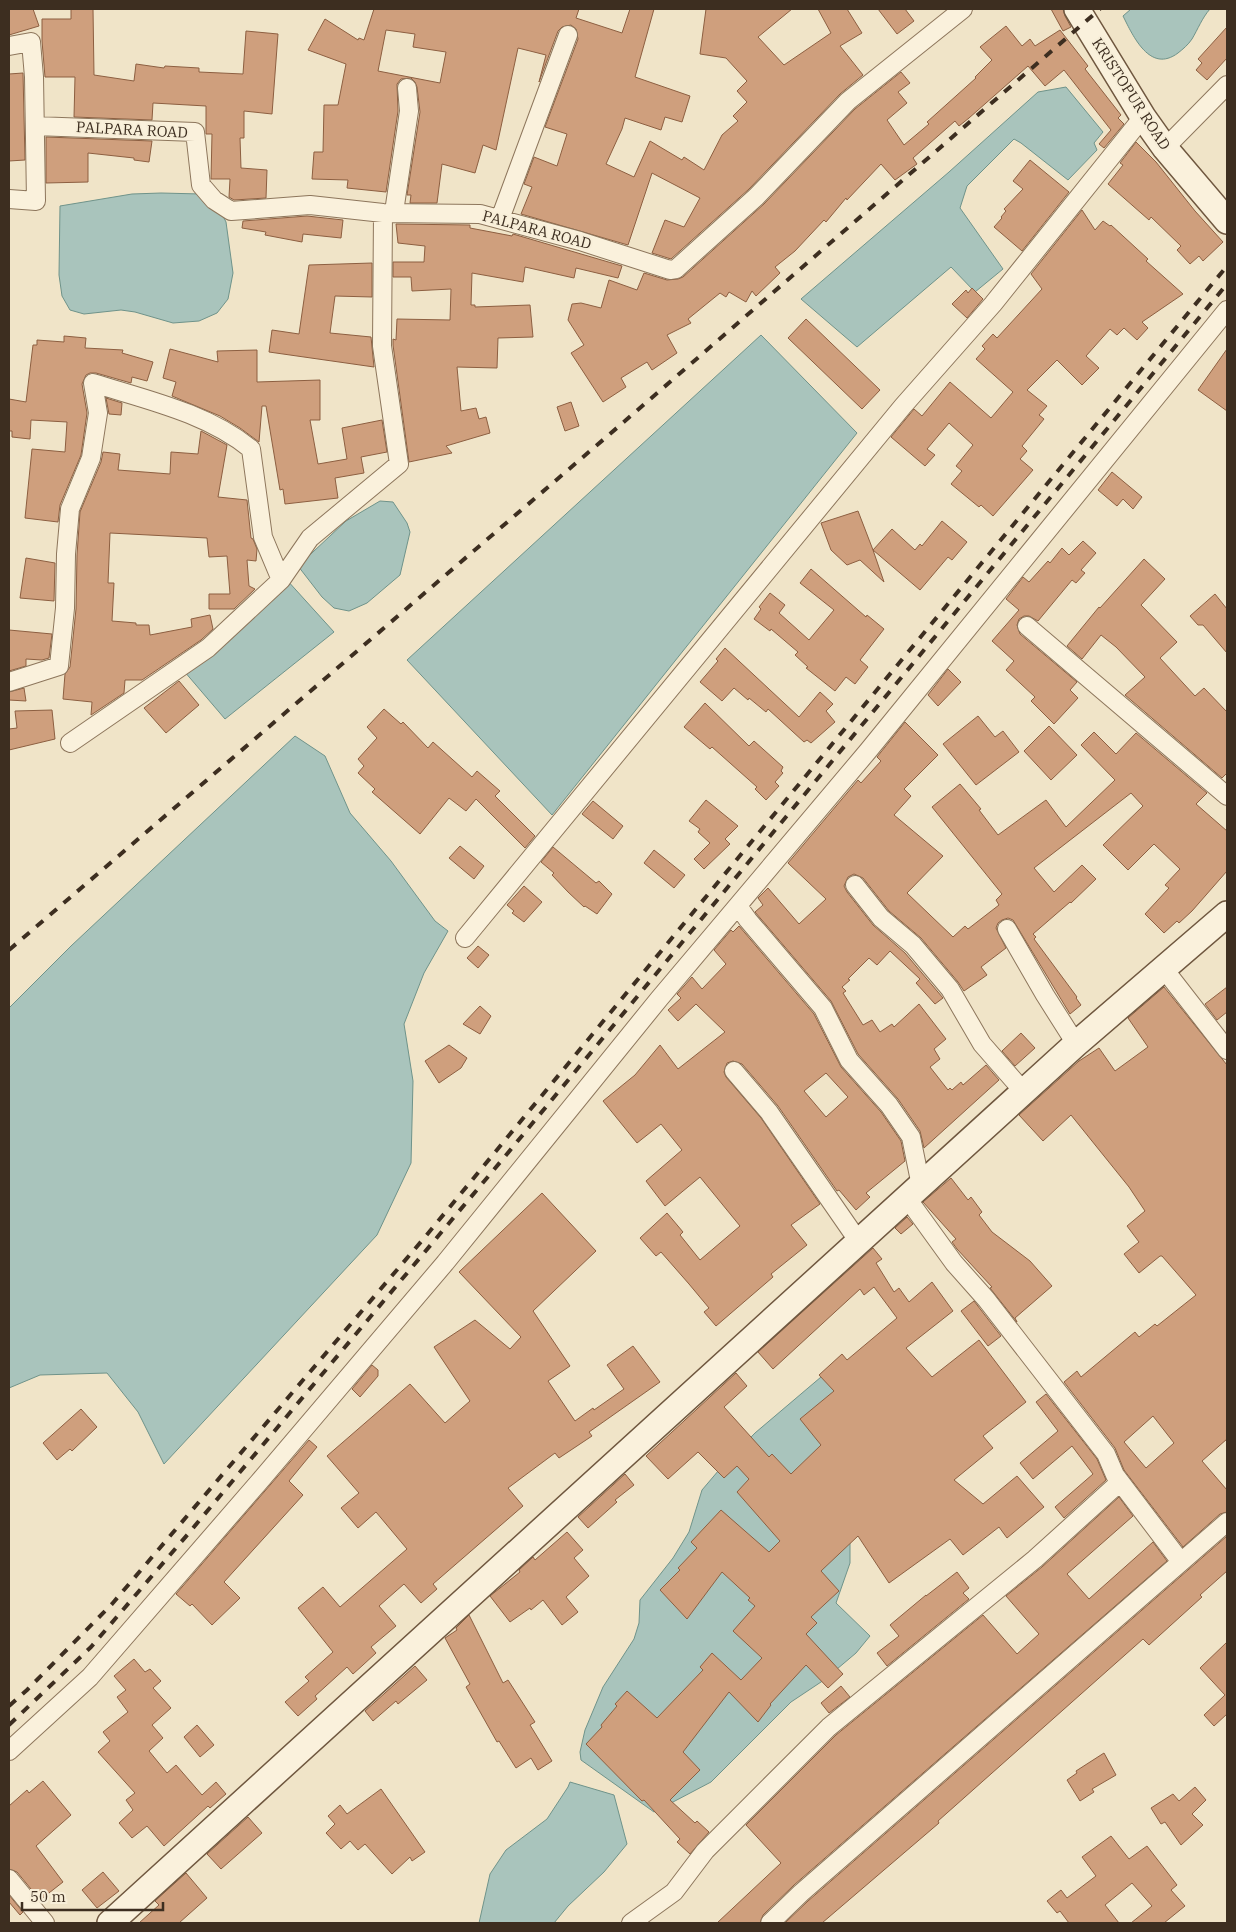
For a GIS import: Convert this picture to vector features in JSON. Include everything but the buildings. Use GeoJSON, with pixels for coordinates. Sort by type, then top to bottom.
{"type":"FeatureCollection","features":[{"type":"Feature","properties":{"kind":"main road","name":"KRISTOPUR ROAD"},"geometry":{"type":"LineString","coordinates":[[1082,11],[1142,117],[1165,148],[1227,221]]}},
{"type":"Feature","properties":{"kind":"main road"},"geometry":{"type":"LineString","coordinates":[[110,1923],[1076,1044],[1227,914]]}},
{"type":"Feature","properties":{"kind":"street","name":"PALPARA ROAD"},"geometry":{"type":"LineString","coordinates":[[35,126],[195,132],[201,185],[214,200],[231,211],[310,205],[388,212],[480,214],[580,241],[670,270],[676,269],[756,197],[848,101],[962,9]]}},
{"type":"Feature","properties":{"kind":"street"},"geometry":{"type":"LineString","coordinates":[[500,219],[568,34]]}},
{"type":"Feature","properties":{"kind":"street"},"geometry":{"type":"LineString","coordinates":[[9,46],[31,42],[36,201],[9,199]]}},
{"type":"Feature","properties":{"kind":"street"},"geometry":{"type":"LineString","coordinates":[[1165,148],[1227,85]]}},
{"type":"Feature","properties":{"kind":"street"},"geometry":{"type":"LineString","coordinates":[[70,743],[208,648],[281,580],[310,538],[399,464],[382,346],[388,212],[409,111],[407,88]]}},
{"type":"Feature","properties":{"kind":"street"},"geometry":{"type":"LineString","coordinates":[[465,938],[897,414],[993,304],[1142,117]]}},
{"type":"Feature","properties":{"kind":"street"},"geometry":{"type":"LineString","coordinates":[[9,1751],[90,1677],[445,1263],[660,999],[875,743],[1227,310]]}},
{"type":"Feature","properties":{"kind":"street"},"geometry":{"type":"LineString","coordinates":[[9,682],[59,666],[65,608],[66,554],[70,509],[91,458],[98,413],[93,383],[170,407],[220,428],[237,437],[251,449],[263,537],[281,580]]}},
{"type":"Feature","properties":{"kind":"street"},"geometry":{"type":"LineString","coordinates":[[1027,626],[1227,796]]}},
{"type":"Feature","properties":{"kind":"street"},"geometry":{"type":"LineString","coordinates":[[855,886],[881,918],[914,945],[950,989],[982,1044],[1024,1092]]}},
{"type":"Feature","properties":{"kind":"street"},"geometry":{"type":"LineString","coordinates":[[738,906],[823,1008],[849,1060],[889,1105],[910,1137],[914,1192],[954,1263],[986,1299],[1106,1454],[1115,1475],[1181,1562]]}},
{"type":"Feature","properties":{"kind":"street"},"geometry":{"type":"LineString","coordinates":[[1007,929],[1076,1044]]}},
{"type":"Feature","properties":{"kind":"street"},"geometry":{"type":"LineString","coordinates":[[1164,969],[1227,1050]]}},
{"type":"Feature","properties":{"kind":"street"},"geometry":{"type":"LineString","coordinates":[[734,1071],[769,1112],[859,1242]]}},
{"type":"Feature","properties":{"kind":"street"},"geometry":{"type":"LineString","coordinates":[[631,1923],[674,1892],[705,1851],[829,1727],[1034,1559],[1120,1482]]}},
{"type":"Feature","properties":{"kind":"street"},"geometry":{"type":"LineString","coordinates":[[770,1923],[808,1887],[1227,1522]]}},
{"type":"Feature","properties":{"kind":"street"},"geometry":{"type":"LineString","coordinates":[[9,1879],[45,1923]]}},
{"type":"Feature","properties":{"kind":"water"},"geometry":{"type":"Polygon","coordinates":[[[1131,9],[1210,9],[1185,47],[1168,58],[1159,59],[1151,56],[1137,42],[1123,16],[1131,9]]]}},
{"type":"Feature","properties":{"kind":"water"},"geometry":{"type":"Polygon","coordinates":[[[1066,87],[1103,132],[1094,143],[1097,150],[1068,180],[1014,139],[967,186],[960,208],[1003,269],[975,292],[951,267],[857,347],[801,299],[949,172],[1038,92],[1066,87]]]}},
{"type":"Feature","properties":{"kind":"water"},"geometry":{"type":"Polygon","coordinates":[[[132,194],[201,194],[223,216],[226,222],[233,273],[228,299],[217,313],[199,321],[173,323],[121,310],[84,314],[70,310],[62,296],[59,275],[60,206],[132,194]]]}},
{"type":"Feature","properties":{"kind":"water"},"geometry":{"type":"Polygon","coordinates":[[[761,335],[857,433],[552,815],[407,660],[761,335]]]}},
{"type":"Feature","properties":{"kind":"water"},"geometry":{"type":"Polygon","coordinates":[[[380,501],[393,502],[407,523],[410,532],[400,575],[367,603],[349,611],[334,608],[322,597],[298,566],[346,521],[380,501]]]}},
{"type":"Feature","properties":{"kind":"water"},"geometry":{"type":"Polygon","coordinates":[[[286,579],[334,632],[225,719],[184,671],[286,579]]]}},
{"type":"Feature","properties":{"kind":"water"},"geometry":{"type":"Polygon","coordinates":[[[295,736],[325,756],[350,813],[391,861],[435,921],[448,931],[424,973],[404,1024],[413,1081],[411,1163],[377,1235],[164,1464],[138,1412],[107,1373],[40,1375],[9,1388],[9,1008],[71,946],[295,736]]]}},
{"type":"Feature","properties":{"kind":"water"},"geometry":{"type":"Polygon","coordinates":[[[837,1371],[850,1531],[850,1563],[836,1603],[870,1636],[856,1653],[824,1680],[791,1702],[711,1782],[654,1812],[581,1760],[580,1752],[585,1730],[603,1687],[634,1639],[639,1623],[640,1600],[673,1558],[689,1532],[702,1490],[755,1433],[821,1377],[837,1371]]]}},
{"type":"Feature","properties":{"kind":"water"},"geometry":{"type":"Polygon","coordinates":[[[570,1782],[614,1795],[627,1844],[604,1872],[568,1906],[554,1923],[479,1923],[490,1874],[506,1850],[547,1819],[570,1782]]]}},
{"type":"Feature","properties":{"kind":"railway"},"geometry":{"type":"LineString","coordinates":[[9,950],[618,427],[1100,9]]}},
{"type":"Feature","properties":{"kind":"railway"},"geometry":{"type":"LineString","coordinates":[[9,1706],[112,1604],[425,1237],[1227,266]]}},
{"type":"Feature","properties":{"kind":"railway"},"geometry":{"type":"LineString","coordinates":[[9,1725],[91,1647],[188,1534],[502,1160],[1227,284]]}}]}
